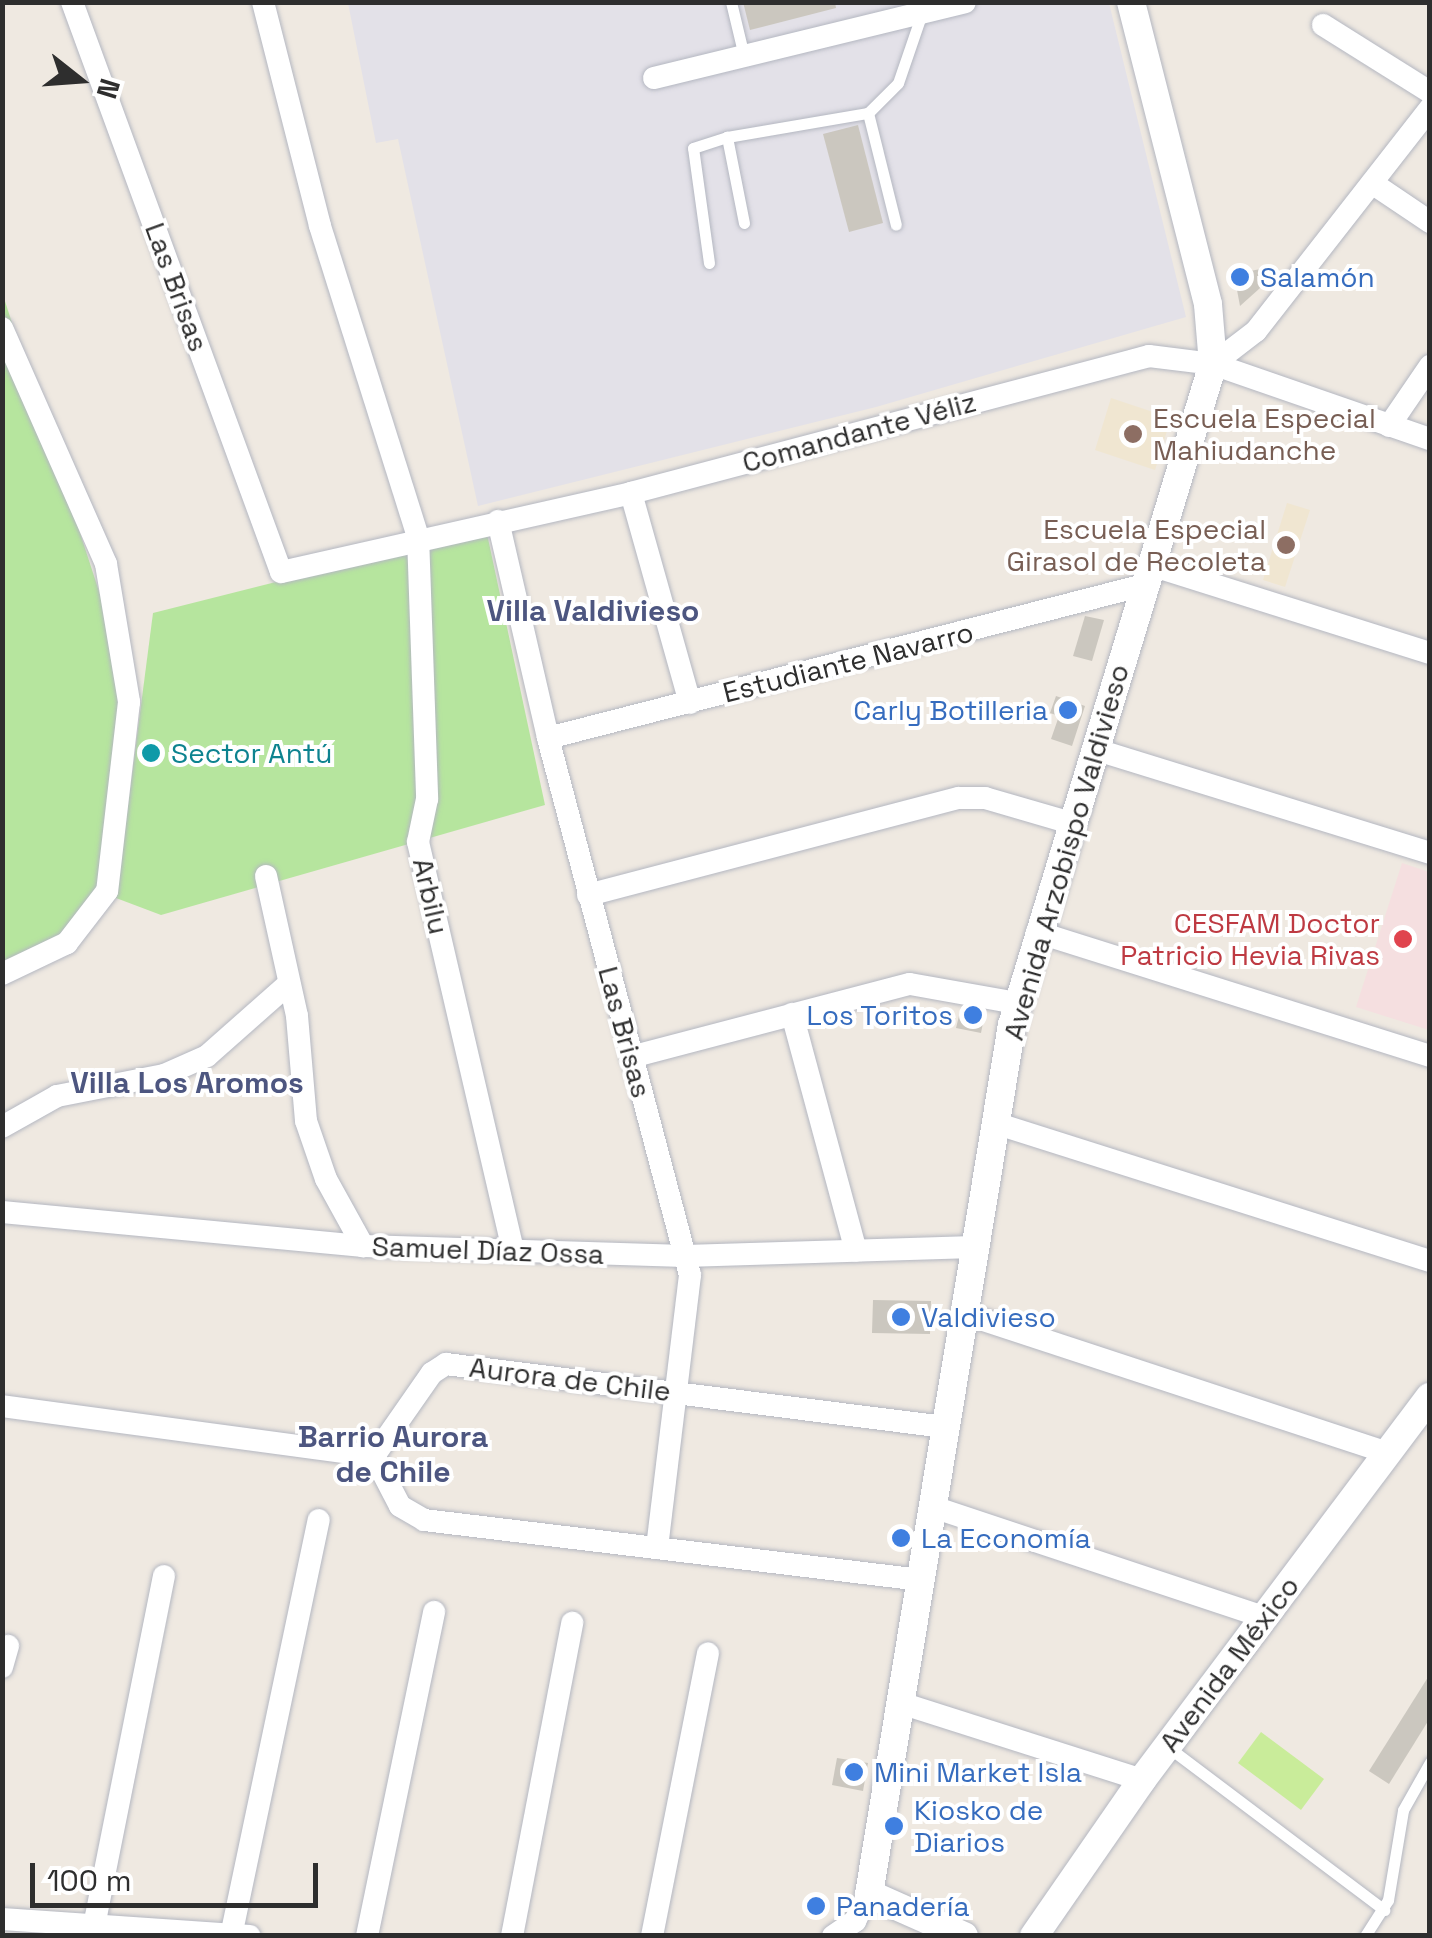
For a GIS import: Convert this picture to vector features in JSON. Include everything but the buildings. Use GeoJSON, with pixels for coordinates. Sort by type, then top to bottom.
{"type":"FeatureCollection","features":[{"type":"Feature","properties":{"kind":"street","name":"Las Brisas"},"geometry":{"type":"LineString","coordinates":[[72,2],[282,572]]}},
{"type":"Feature","properties":{"kind":"street","name":"Arbilu"},"geometry":{"type":"LineString","coordinates":[[263,2],[315,208],[418,536],[427,799],[418,842],[513,1249]]}},
{"type":"Feature","properties":{"kind":"street"},"geometry":{"type":"LineString","coordinates":[[654,78],[965,2]]}},
{"type":"Feature","properties":{"kind":"street","name":"Avenida Arzobispo Valdivieso"},"geometry":{"type":"LineString","coordinates":[[870,1894],[962,1313],[1017,1003],[1213,364],[1208,304],[1131,2]]}},
{"type":"Feature","properties":{"kind":"street"},"geometry":{"type":"LineString","coordinates":[[1323,25],[1430,92]]}},
{"type":"Feature","properties":{"kind":"street"},"geometry":{"type":"LineString","coordinates":[[1213,364],[1256,332],[1430,108]]}},
{"type":"Feature","properties":{"kind":"street"},"geometry":{"type":"LineString","coordinates":[[1372,183],[1430,222]]}},
{"type":"Feature","properties":{"kind":"street"},"geometry":{"type":"LineString","coordinates":[[2,328],[106,564],[130,702],[108,890],[67,943],[2,974]]}},
{"type":"Feature","properties":{"kind":"street","name":"Comandante Véliz"},"geometry":{"type":"LineString","coordinates":[[282,572],[418,536],[631,493],[1149,356],[1213,364],[1430,439]]}},
{"type":"Feature","properties":{"kind":"street"},"geometry":{"type":"LineString","coordinates":[[1389,426],[1430,366]]}},
{"type":"Feature","properties":{"kind":"street"},"geometry":{"type":"LineString","coordinates":[[631,493],[690,703]]}},
{"type":"Feature","properties":{"kind":"street","name":"Las Brisas"},"geometry":{"type":"LineString","coordinates":[[498,520],[548,738],[690,1275],[657,1548]]}},
{"type":"Feature","properties":{"kind":"street"},"geometry":{"type":"LineString","coordinates":[[1150,575],[1430,653]]}},
{"type":"Feature","properties":{"kind":"street","name":"Estudiante Navarro"},"geometry":{"type":"LineString","coordinates":[[548,738],[690,703],[1150,575]]}},
{"type":"Feature","properties":{"kind":"street"},"geometry":{"type":"LineString","coordinates":[[1094,748],[1430,853]]}},
{"type":"Feature","properties":{"kind":"street"},"geometry":{"type":"LineString","coordinates":[[588,895],[958,798],[985,798],[1071,823]]}},
{"type":"Feature","properties":{"kind":"street"},"geometry":{"type":"LineString","coordinates":[[266,876],[286,986],[297,1016],[306,1121],[326,1179],[362,1246]]}},
{"type":"Feature","properties":{"kind":"street"},"geometry":{"type":"LineString","coordinates":[[1037,932],[1430,1056]]}},
{"type":"Feature","properties":{"kind":"street"},"geometry":{"type":"LineString","coordinates":[[631,1057],[910,984],[1017,1003]]}},
{"type":"Feature","properties":{"kind":"street"},"geometry":{"type":"LineString","coordinates":[[2,1127],[56,1096],[164,1075],[207,1056],[286,986]]}},
{"type":"Feature","properties":{"kind":"street"},"geometry":{"type":"LineString","coordinates":[[792,1014],[856,1250]]}},
{"type":"Feature","properties":{"kind":"street"},"geometry":{"type":"LineString","coordinates":[[995,1123],[1430,1261]]}},
{"type":"Feature","properties":{"kind":"street","name":"Samuel Díaz Ossa"},"geometry":{"type":"LineString","coordinates":[[2,1212],[362,1246],[686,1256],[974,1247]]}},
{"type":"Feature","properties":{"kind":"street"},"geometry":{"type":"LineString","coordinates":[[962,1313],[1389,1452]]}},
{"type":"Feature","properties":{"kind":"street","name":"Aurora de Chile"},"geometry":{"type":"LineString","coordinates":[[374,1456],[432,1372],[446,1364],[945,1427]]}},
{"type":"Feature","properties":{"kind":"street","name":"Avenida México"},"geometry":{"type":"LineString","coordinates":[[1034,1936],[1142,1780],[1430,1397]]}},
{"type":"Feature","properties":{"kind":"street"},"geometry":{"type":"LineString","coordinates":[[2,1406],[374,1456],[400,1506],[424,1520],[921,1580]]}},
{"type":"Feature","properties":{"kind":"street"},"geometry":{"type":"LineString","coordinates":[[933,1507],[1264,1618]]}},
{"type":"Feature","properties":{"kind":"street"},"geometry":{"type":"LineString","coordinates":[[2,1919],[94,1929],[237,1935],[319,1520]]}},
{"type":"Feature","properties":{"kind":"street"},"geometry":{"type":"LineString","coordinates":[[94,1929],[164,1576]]}},
{"type":"Feature","properties":{"kind":"street"},"geometry":{"type":"LineString","coordinates":[[367,1936],[434,1612]]}},
{"type":"Feature","properties":{"kind":"street"},"geometry":{"type":"LineString","coordinates":[[512,1936],[572,1623]]}},
{"type":"Feature","properties":{"kind":"street"},"geometry":{"type":"LineString","coordinates":[[652,1936],[708,1653]]}},
{"type":"Feature","properties":{"kind":"street"},"geometry":{"type":"LineString","coordinates":[[901,1703],[1142,1780]]}},
{"type":"Feature","properties":{"kind":"street"},"geometry":{"type":"LineString","coordinates":[[833,1936],[855,1921],[870,1894],[964,1936]]}},
{"type":"Feature","properties":{"kind":"lane"},"geometry":{"type":"LineString","coordinates":[[732,2],[744,56]]}},
{"type":"Feature","properties":{"kind":"lane"},"geometry":{"type":"LineString","coordinates":[[709,263],[693,148],[727,137],[868,113],[898,83],[922,13]]}},
{"type":"Feature","properties":{"kind":"lane"},"geometry":{"type":"LineString","coordinates":[[868,113],[896,225]]}},
{"type":"Feature","properties":{"kind":"lane"},"geometry":{"type":"LineString","coordinates":[[727,137],[744,223]]}},
{"type":"Feature","properties":{"kind":"lane"},"geometry":{"type":"LineString","coordinates":[[1167,1747],[1384,1910]]}},
{"type":"Feature","properties":{"kind":"lane"},"geometry":{"type":"LineString","coordinates":[[1365,1936],[1384,1910],[1403,1810],[1430,1762]]}},
{"type":"Feature","properties":{"kind":"shaded area"},"geometry":{"type":"Polygon","coordinates":[[[348,3],[1109,3],[1186,317],[876,407],[478,506],[398,139],[376,143],[348,3]]]}},
{"type":"Feature","properties":{"kind":"shaded area","name":"Escuela Especial Mahiudanche"},"geometry":{"type":"Polygon","coordinates":[[[1111,398],[1171,418],[1155,470],[1095,450],[1111,398]]]}},
{"type":"Feature","properties":{"kind":"shaded area","name":"Escuela Especial Girasol de Recoleta"},"geometry":{"type":"Polygon","coordinates":[[[1287,503],[1310,510],[1285,587],[1263,580],[1287,503]]]}},
{"type":"Feature","properties":{"kind":"shaded area","name":"CESFAM Doctor Patricio Hevia Rivas"},"geometry":{"type":"Polygon","coordinates":[[[1402,863],[1429,872],[1429,1030],[1356,1007],[1402,863]]]}},
{"type":"Feature","properties":{"kind":"green space"},"geometry":{"type":"Polygon","coordinates":[[[2,292],[106,613],[119,710],[99,893],[64,938],[2,962],[2,292]]]}},
{"type":"Feature","properties":{"kind":"green space"},"geometry":{"type":"Polygon","coordinates":[[[486,529],[545,805],[161,915],[116,898],[153,613],[486,529]]]}},
{"type":"Feature","properties":{"kind":"green space"},"geometry":{"type":"Polygon","coordinates":[[[1261,1732],[1324,1779],[1301,1810],[1238,1763],[1261,1732]]]}},
{"type":"Feature","properties":{"kind":"place","name":"Salamón"},"geometry":{"type":"Point","coordinates":[1240,277]}},
{"type":"Feature","properties":{"kind":"place","name":"Escuela Especial Mahiudanche"},"geometry":{"type":"Point","coordinates":[1133,434]}},
{"type":"Feature","properties":{"kind":"place","name":"Escuela Especial Girasol de Recoleta"},"geometry":{"type":"Point","coordinates":[1286,545]}},
{"type":"Feature","properties":{"kind":"place","name":"Carly Botilleria"},"geometry":{"type":"Point","coordinates":[1068,710]}},
{"type":"Feature","properties":{"kind":"place","name":"Sector Antú"},"geometry":{"type":"Point","coordinates":[151,753]}},
{"type":"Feature","properties":{"kind":"place","name":"CESFAM Doctor Patricio Hevia Rivas"},"geometry":{"type":"Point","coordinates":[1403,939]}},
{"type":"Feature","properties":{"kind":"place","name":"Los Toritos"},"geometry":{"type":"Point","coordinates":[973,1015]}},
{"type":"Feature","properties":{"kind":"place","name":"Valdivieso"},"geometry":{"type":"Point","coordinates":[901,1317]}},
{"type":"Feature","properties":{"kind":"place","name":"La Economía"},"geometry":{"type":"Point","coordinates":[901,1538]}},
{"type":"Feature","properties":{"kind":"place","name":"Mini Market Isla"},"geometry":{"type":"Point","coordinates":[854,1772]}},
{"type":"Feature","properties":{"kind":"place","name":"Kiosko de Diarios"},"geometry":{"type":"Point","coordinates":[894,1826]}},
{"type":"Feature","properties":{"kind":"place","name":"Panadería"},"geometry":{"type":"Point","coordinates":[816,1906]}},
{"type":"Feature","properties":{"kind":"district","name":"Villa Valdivieso"},"geometry":{"type":"Point","coordinates":[593,611]}},
{"type":"Feature","properties":{"kind":"district","name":"Villa Los Aromos"},"geometry":{"type":"Point","coordinates":[187,1083]}},
{"type":"Feature","properties":{"kind":"district","name":"Barrio Aurora de Chile"},"geometry":{"type":"Point","coordinates":[393,1454]}}]}
